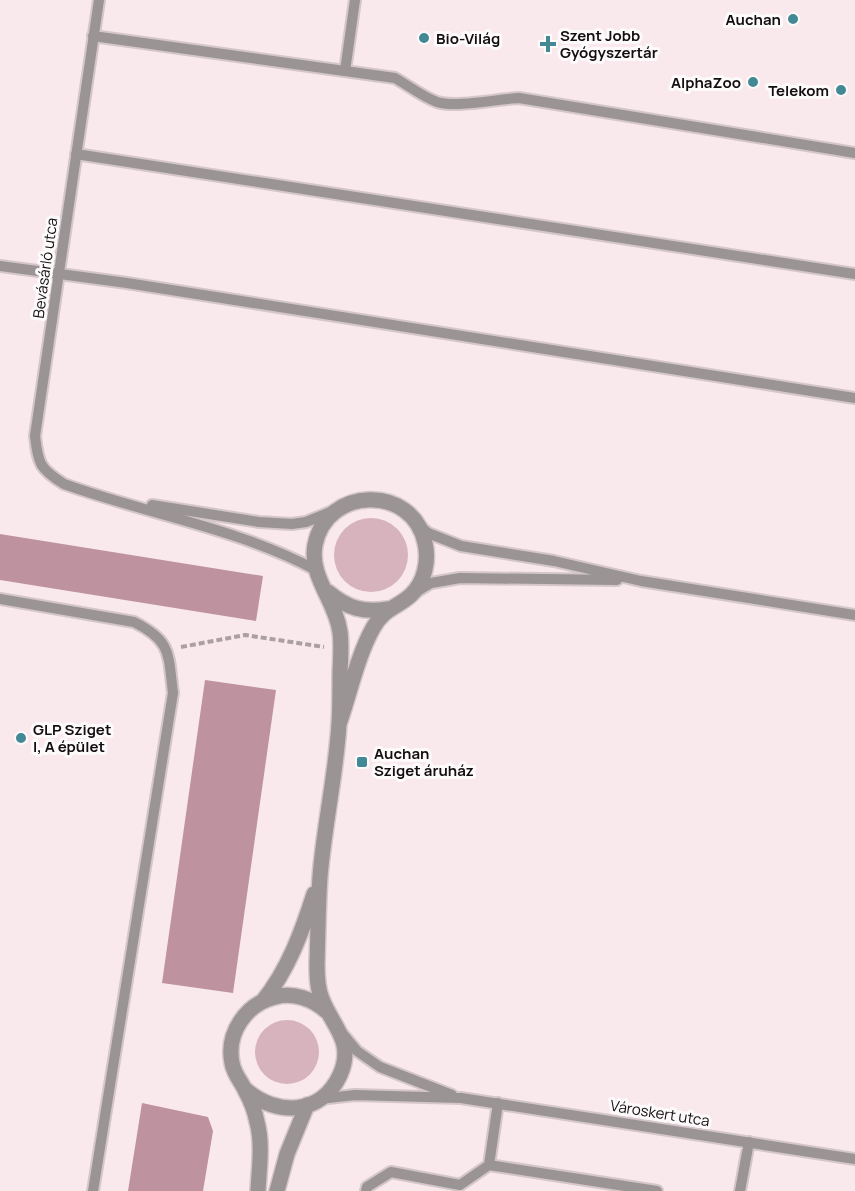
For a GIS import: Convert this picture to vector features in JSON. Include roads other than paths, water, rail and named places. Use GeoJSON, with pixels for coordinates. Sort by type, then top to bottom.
{"type":"FeatureCollection","features":[{"type":"Feature","properties":{"kind":"street"},"geometry":{"type":"LineString","coordinates":[[277,1191],[287,1154],[313,1102],[331,1088],[340,1075],[344,1060],[344,1044],[336,1023],[322,1000],[318,986],[320,877],[339,724],[340,629],[327,592],[316,570],[314,556],[320,530],[327,518],[338,509],[353,501],[371,499],[389,502],[404,510],[417,523],[424,537],[427,552],[423,575],[411,595],[388,609],[375,626],[364,647],[339,724]]}},
{"type":"Feature","properties":{"kind":"street"},"geometry":{"type":"LineString","coordinates":[[327,592],[340,603],[355,610],[371,612],[388,609]]}},
{"type":"Feature","properties":{"kind":"street"},"geometry":{"type":"LineString","coordinates":[[263,1001],[284,971],[299,938],[320,877]]}},
{"type":"Feature","properties":{"kind":"street"},"geometry":{"type":"LineString","coordinates":[[258,1191],[260,1144],[258,1125],[246,1090],[237,1078],[232,1064],[231,1049],[240,1021],[250,1009],[263,1001],[277,996],[293,996],[308,999],[321,1007],[336,1023]]}},
{"type":"Feature","properties":{"kind":"street"},"geometry":{"type":"LineString","coordinates":[[246,1090],[268,1105],[281,1108],[313,1102]]}},
{"type":"Feature","properties":{"kind":"lane","name":"Bevásárló utca"},"geometry":{"type":"LineString","coordinates":[[99,0],[35,436],[38,458],[47,473],[64,484],[107,497]]}},
{"type":"Feature","properties":{"kind":"lane"},"geometry":{"type":"LineString","coordinates":[[345,71],[355,0]]}},
{"type":"Feature","properties":{"kind":"lane"},"geometry":{"type":"LineString","coordinates":[[93,36],[395,78],[439,102],[466,104],[519,98],[855,153]]}},
{"type":"Feature","properties":{"kind":"lane"},"geometry":{"type":"LineString","coordinates":[[76,154],[855,274]]}},
{"type":"Feature","properties":{"kind":"lane"},"geometry":{"type":"LineString","coordinates":[[0,266],[127,283],[855,398]]}},
{"type":"Feature","properties":{"kind":"lane"},"geometry":{"type":"LineString","coordinates":[[107,497],[270,523],[306,522],[338,509]]}},
{"type":"Feature","properties":{"kind":"lane"},"geometry":{"type":"LineString","coordinates":[[107,497],[239,537],[286,554],[316,570]]}},
{"type":"Feature","properties":{"kind":"lane"},"geometry":{"type":"LineString","coordinates":[[417,523],[428,534],[461,546],[554,561],[641,581],[855,615]]}},
{"type":"Feature","properties":{"kind":"lane"},"geometry":{"type":"LineString","coordinates":[[411,595],[431,583],[460,578],[641,581]]}},
{"type":"Feature","properties":{"kind":"lane"},"geometry":{"type":"LineString","coordinates":[[0,598],[134,622],[151,630],[167,650],[173,693],[93,1191]]}},
{"type":"Feature","properties":{"kind":"lane","name":"Városkert utca"},"geometry":{"type":"LineString","coordinates":[[336,1023],[357,1051],[380,1067],[460,1098]]}},
{"type":"Feature","properties":{"kind":"lane","name":"Városkert utca"},"geometry":{"type":"LineString","coordinates":[[313,1102],[355,1095],[460,1098],[855,1159]]}},
{"type":"Feature","properties":{"kind":"lane"},"geometry":{"type":"LineString","coordinates":[[489,1165],[498,1103]]}},
{"type":"Feature","properties":{"kind":"lane"},"geometry":{"type":"LineString","coordinates":[[740,1191],[749,1142]]}},
{"type":"Feature","properties":{"kind":"lane"},"geometry":{"type":"LineString","coordinates":[[366,1191],[367,1187],[391,1172],[460,1185],[489,1165],[657,1191]]}},
{"type":"Feature","properties":{"kind":"place","name":"Auchan"},"geometry":{"type":"Point","coordinates":[793,19]}},
{"type":"Feature","properties":{"kind":"place","name":"Bio-Világ"},"geometry":{"type":"Point","coordinates":[424,38]}},
{"type":"Feature","properties":{"kind":"place","name":"Szent Jobb Gyógyszertár"},"geometry":{"type":"Point","coordinates":[548,44]}},
{"type":"Feature","properties":{"kind":"place","name":"AlphaZoo"},"geometry":{"type":"Point","coordinates":[753,82]}},
{"type":"Feature","properties":{"kind":"place","name":"Telekom"},"geometry":{"type":"Point","coordinates":[841,90]}},
{"type":"Feature","properties":{"kind":"place","name":"GLP Sziget I, A épület"},"geometry":{"type":"Point","coordinates":[21,738]}},
{"type":"Feature","properties":{"kind":"place","name":"Auchan Sziget áruház"},"geometry":{"type":"Point","coordinates":[362,762]}}]}
